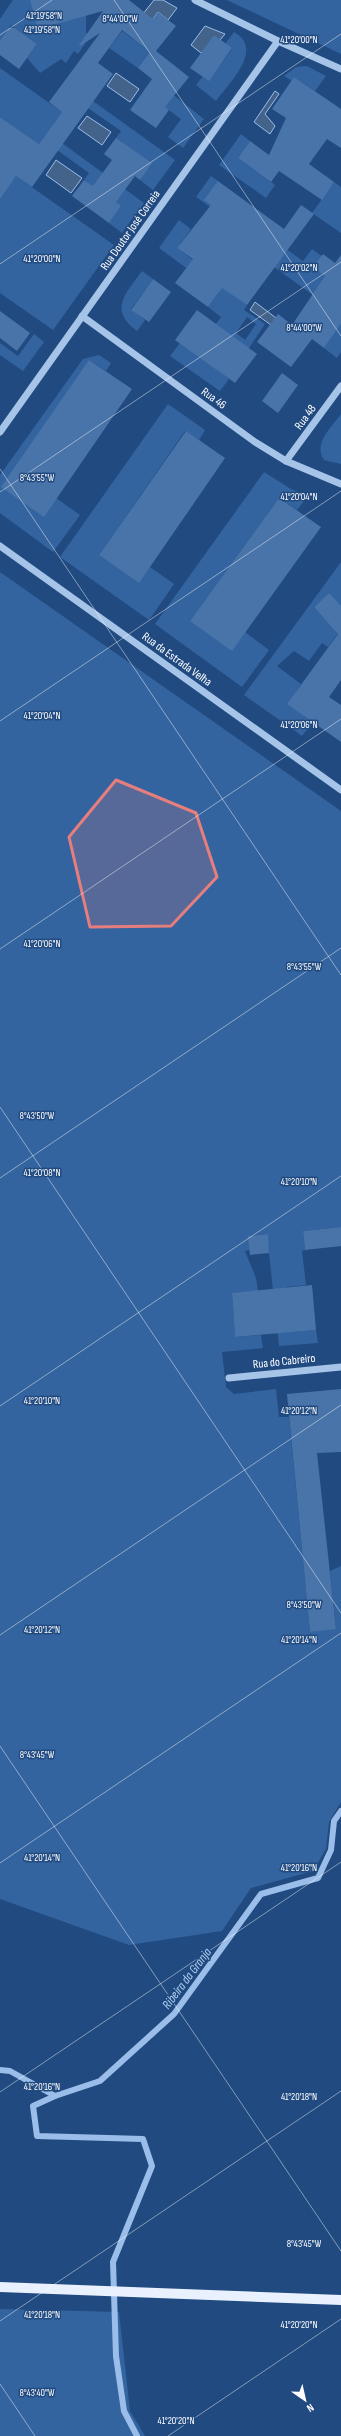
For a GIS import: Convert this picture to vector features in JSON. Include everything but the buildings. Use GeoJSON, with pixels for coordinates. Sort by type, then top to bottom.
{"type":"FeatureCollection","features":[{"type":"Feature","properties":{"kind":"main road"},"geometry":{"type":"LineString","coordinates":[[0,2287],[341,2300]]}},
{"type":"Feature","properties":{"kind":"street"},"geometry":{"type":"LineString","coordinates":[[195,0],[278,41],[341,69]]}},
{"type":"Feature","properties":{"kind":"street","name":"Rua Doutor José Correia"},"geometry":{"type":"LineString","coordinates":[[0,432],[278,41]]}},
{"type":"Feature","properties":{"kind":"street","name":"Rua 46"},"geometry":{"type":"LineString","coordinates":[[82,316],[255,442],[286,461],[341,484]]}},
{"type":"Feature","properties":{"kind":"street","name":"Rua 48"},"geometry":{"type":"LineString","coordinates":[[286,461],[341,386]]}},
{"type":"Feature","properties":{"kind":"street","name":"Rua da Estrada Velha"},"geometry":{"type":"LineString","coordinates":[[0,546],[341,790]]}},
{"type":"Feature","properties":{"kind":"street","name":"Rua do Cabreiro"},"geometry":{"type":"LineString","coordinates":[[229,1378],[341,1367]]}},
{"type":"Feature","properties":{"kind":"highlighted area"},"geometry":{"type":"Polygon","coordinates":[[[116,780],[196,813],[217,877],[171,926],[90,927],[69,837],[116,780]]]}},
{"type":"Feature","properties":{"kind":"shaded area"},"geometry":{"type":"Polygon","coordinates":[[[13,0],[91,0],[93,11],[86,16],[86,33],[91,35],[78,54],[74,51],[66,63],[61,59],[40,73],[27,58],[37,44],[11,25],[0,40],[0,19],[13,0]]]}},
{"type":"Feature","properties":{"kind":"shaded area"},"geometry":{"type":"Polygon","coordinates":[[[154,0],[163,0],[177,8],[168,20],[158,12],[148,26],[139,19],[154,0]]]}},
{"type":"Feature","properties":{"kind":"shaded area"},"geometry":{"type":"Polygon","coordinates":[[[227,0],[341,0],[341,54],[227,0]]]}},
{"type":"Feature","properties":{"kind":"shaded area"},"geometry":{"type":"Polygon","coordinates":[[[205,26],[225,34],[220,40],[201,53],[191,45],[205,26]]]}},
{"type":"Feature","properties":{"kind":"shaded area"},"geometry":{"type":"Polygon","coordinates":[[[122,31],[150,52],[138,68],[109,48],[122,31]]]}},
{"type":"Feature","properties":{"kind":"shaded area"},"geometry":{"type":"Polygon","coordinates":[[[234,32],[243,39],[246,47],[245,57],[236,76],[216,101],[196,85],[203,76],[209,80],[232,49],[225,44],[234,32]]]}},
{"type":"Feature","properties":{"kind":"shaded area"},"geometry":{"type":"Polygon","coordinates":[[[307,66],[326,76],[315,91],[294,77],[292,81],[284,76],[296,67],[307,66]]]}},
{"type":"Feature","properties":{"kind":"shaded area"},"geometry":{"type":"Polygon","coordinates":[[[0,68],[62,112],[39,144],[0,117],[0,68]]]}},
{"type":"Feature","properties":{"kind":"shaded area"},"geometry":{"type":"Polygon","coordinates":[[[116,73],[139,89],[130,102],[107,86],[116,73]]]}},
{"type":"Feature","properties":{"kind":"shaded area"},"geometry":{"type":"Polygon","coordinates":[[[167,90],[204,119],[183,148],[168,137],[181,119],[158,102],[167,90]]]}},
{"type":"Feature","properties":{"kind":"shaded area"},"geometry":{"type":"Polygon","coordinates":[[[275,91],[279,94],[265,114],[275,126],[270,134],[254,122],[275,91]]]}},
{"type":"Feature","properties":{"kind":"shaded area"},"geometry":{"type":"Polygon","coordinates":[[[93,101],[175,160],[153,190],[140,180],[151,163],[116,138],[121,131],[88,108],[93,101]]]}},
{"type":"Feature","properties":{"kind":"shaded area"},"geometry":{"type":"Polygon","coordinates":[[[87,116],[111,132],[102,145],[78,128],[87,116]]]}},
{"type":"Feature","properties":{"kind":"shaded area"},"geometry":{"type":"Polygon","coordinates":[[[241,134],[250,141],[238,158],[275,185],[266,198],[219,165],[241,134]]]}},
{"type":"Feature","properties":{"kind":"shaded area"},"geometry":{"type":"Polygon","coordinates":[[[62,143],[144,203],[122,233],[109,223],[121,206],[84,180],[89,173],[57,150],[62,143]]]}},
{"type":"Feature","properties":{"kind":"shaded area"},"geometry":{"type":"Polygon","coordinates":[[[56,160],[82,178],[71,193],[46,175],[56,160]]]}},
{"type":"Feature","properties":{"kind":"shaded area"},"geometry":{"type":"Polygon","coordinates":[[[16,176],[114,245],[53,330],[0,293],[0,198],[16,176]]]}},
{"type":"Feature","properties":{"kind":"shaded area"},"geometry":{"type":"Polygon","coordinates":[[[211,176],[218,181],[220,214],[196,197],[211,176]]]}},
{"type":"Feature","properties":{"kind":"shaded area"},"geometry":{"type":"Polygon","coordinates":[[[334,182],[341,187],[341,233],[312,213],[334,182]]]}},
{"type":"Feature","properties":{"kind":"shaded area"},"geometry":{"type":"Polygon","coordinates":[[[179,220],[191,229],[177,248],[210,272],[230,293],[247,305],[244,310],[265,324],[249,348],[216,369],[229,379],[220,391],[170,356],[180,343],[194,353],[221,317],[208,307],[219,292],[159,248],[179,220]],[[247,317],[236,333],[245,340],[256,324],[247,317]]]}},
{"type":"Feature","properties":{"kind":"shaded area"},"geometry":{"type":"Polygon","coordinates":[[[286,249],[303,261],[312,249],[334,265],[341,315],[274,267],[286,249]]]}},
{"type":"Feature","properties":{"kind":"shaded area"},"geometry":{"type":"Polygon","coordinates":[[[142,271],[153,279],[131,309],[145,320],[137,331],[123,316],[122,309],[126,294],[142,271]]]}},
{"type":"Feature","properties":{"kind":"shaded area"},"geometry":{"type":"Polygon","coordinates":[[[255,302],[276,318],[271,325],[250,310],[255,302]]]}},
{"type":"Feature","properties":{"kind":"shaded area"},"geometry":{"type":"Polygon","coordinates":[[[341,324],[341,352],[337,358],[324,348],[341,324]]]}},
{"type":"Feature","properties":{"kind":"shaded area"},"geometry":{"type":"Polygon","coordinates":[[[34,334],[44,342],[23,371],[0,355],[0,343],[18,356],[34,334]]]}},
{"type":"Feature","properties":{"kind":"shaded area"},"geometry":{"type":"Polygon","coordinates":[[[99,355],[111,363],[106,371],[89,360],[56,498],[80,515],[53,552],[0,513],[0,475],[83,359],[99,355]]]}},
{"type":"Feature","properties":{"kind":"shaded area"},"geometry":{"type":"Polygon","coordinates":[[[168,404],[205,430],[199,440],[185,431],[99,555],[139,582],[150,567],[174,584],[149,620],[60,557],[168,404]]]}},
{"type":"Feature","properties":{"kind":"shaded area"},"geometry":{"type":"Polygon","coordinates":[[[341,414],[341,464],[324,460],[321,454],[321,448],[322,442],[328,430],[341,414]]]}},
{"type":"Feature","properties":{"kind":"shaded area"},"geometry":{"type":"Polygon","coordinates":[[[264,472],[291,489],[308,496],[297,510],[279,498],[190,621],[245,632],[269,650],[242,687],[155,624],[264,472]]]}},
{"type":"Feature","properties":{"kind":"shaded area"},"geometry":{"type":"Polygon","coordinates":[[[341,562],[341,629],[328,647],[322,643],[309,661],[294,651],[277,666],[301,684],[288,704],[313,722],[302,736],[244,695],[341,562]],[[329,593],[314,607],[325,619],[329,593]]]}},
{"type":"Feature","properties":{"kind":"shaded area"},"geometry":{"type":"Polygon","coordinates":[[[0,572],[341,811],[341,1227],[303,1231],[305,1250],[302,1251],[306,1285],[286,1287],[290,1332],[316,1330],[318,1343],[279,1346],[267,1234],[249,1236],[250,1250],[245,1251],[256,1278],[258,1291],[232,1293],[235,1337],[261,1335],[263,1348],[222,1352],[226,1387],[234,1394],[276,1389],[279,1417],[289,1417],[310,1632],[336,1628],[330,1571],[341,1566],[341,1802],[329,1822],[326,1849],[313,1871],[251,1888],[222,1931],[129,1945],[0,1899],[0,572]]]}},
{"type":"Feature","properties":{"kind":"shaded area"},"geometry":{"type":"Polygon","coordinates":[[[0,2309],[119,2312],[130,2411],[145,2436],[0,2436],[0,2309]]]}},
{"type":"Feature","properties":{"kind":"waterway","name":"Ribeira da Granja"},"geometry":{"type":"LineString","coordinates":[[0,2070],[10,2071],[55,2096],[100,2081],[174,2014],[261,1894],[318,1878],[331,1850],[334,1821],[341,1811]]}},
{"type":"Feature","properties":{"kind":"waterway"},"geometry":{"type":"LineString","coordinates":[[55,2096],[33,2106],[37,2136],[143,2139],[152,2166],[113,2262],[116,2356],[124,2411],[137,2436]]}}]}
